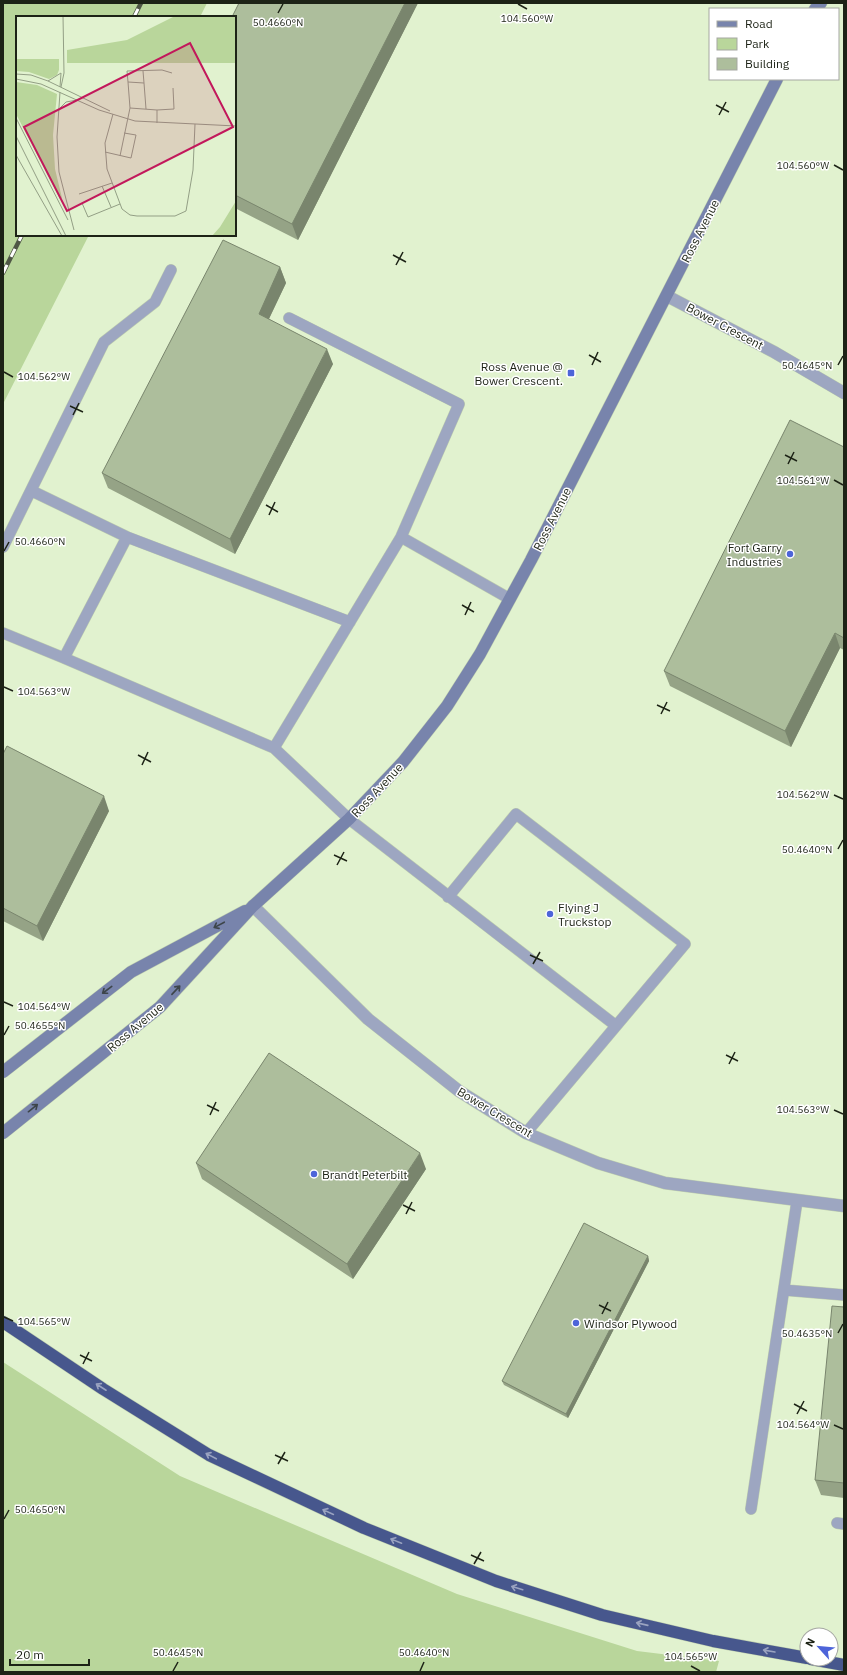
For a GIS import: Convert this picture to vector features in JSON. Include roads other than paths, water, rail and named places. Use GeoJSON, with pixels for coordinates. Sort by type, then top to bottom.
{"type":"FeatureCollection","features":[{"type":"Feature","properties":{"kind":"highway"},"geometry":{"type":"LineString","coordinates":[[3,1322],[103,1389],[209,1455],[364,1528],[496,1581],[602,1615],[713,1641],[799,1657]]}},
{"type":"Feature","properties":{"kind":"main road","name":"Ross Avenue"},"geometry":{"type":"LineString","coordinates":[[3,1133],[160,1008],[253,906],[350,819],[404,762],[447,706],[480,654],[510,600],[668,296],[776,80]]}},
{"type":"Feature","properties":{"kind":"main road","name":"Ross Avenue"},"geometry":{"type":"LineString","coordinates":[[3,1072],[131,972],[253,906]]}},
{"type":"Feature","properties":{"kind":"street","name":"Bower Crescent"},"geometry":{"type":"LineString","coordinates":[[668,296],[774,352],[844,393]]}},
{"type":"Feature","properties":{"kind":"street","name":"Bower Crescent"},"geometry":{"type":"LineString","coordinates":[[253,906],[368,1019],[459,1091],[526,1132],[598,1163],[665,1183],[844,1206]]}},
{"type":"Feature","properties":{"kind":"lane"},"geometry":{"type":"LineString","coordinates":[[3,547],[32,491],[104,342],[155,302],[171,270]]}},
{"type":"Feature","properties":{"kind":"lane"},"geometry":{"type":"LineString","coordinates":[[274,748],[401,537],[459,404],[289,318]]}},
{"type":"Feature","properties":{"kind":"lane"},"geometry":{"type":"LineString","coordinates":[[32,491],[127,537],[350,622]]}},
{"type":"Feature","properties":{"kind":"lane"},"geometry":{"type":"LineString","coordinates":[[64,658],[127,537]]}},
{"type":"Feature","properties":{"kind":"lane"},"geometry":{"type":"LineString","coordinates":[[401,537],[510,600]]}},
{"type":"Feature","properties":{"kind":"lane"},"geometry":{"type":"LineString","coordinates":[[3,633],[274,748],[350,819],[448,897],[615,1025]]}},
{"type":"Feature","properties":{"kind":"lane"},"geometry":{"type":"LineString","coordinates":[[448,897],[516,814],[685,944],[526,1132]]}},
{"type":"Feature","properties":{"kind":"lane"},"geometry":{"type":"LineString","coordinates":[[751,1509],[797,1201]]}},
{"type":"Feature","properties":{"kind":"lane"},"geometry":{"type":"LineString","coordinates":[[784,1290],[844,1295]]}},
{"type":"Feature","properties":{"kind":"railway"},"geometry":{"type":"LineString","coordinates":[[134,16],[141,3]]}},
{"type":"Feature","properties":{"kind":"railway"},"geometry":{"type":"LineString","coordinates":[[3,273],[22,236]]}},
{"type":"Feature","properties":{"kind":"place","name":"Ross Avenue @ Bower Crescent."},"geometry":{"type":"Point","coordinates":[571,373]}},
{"type":"Feature","properties":{"kind":"place","name":"Fort Garry Industries"},"geometry":{"type":"Point","coordinates":[790,554]}},
{"type":"Feature","properties":{"kind":"place","name":"Flying J Truckstop"},"geometry":{"type":"Point","coordinates":[550,914]}},
{"type":"Feature","properties":{"kind":"place","name":"Brandt Peterbilt"},"geometry":{"type":"Point","coordinates":[314,1174]}},
{"type":"Feature","properties":{"kind":"place","name":"Windsor Plywood"},"geometry":{"type":"Point","coordinates":[576,1323]}}]}
